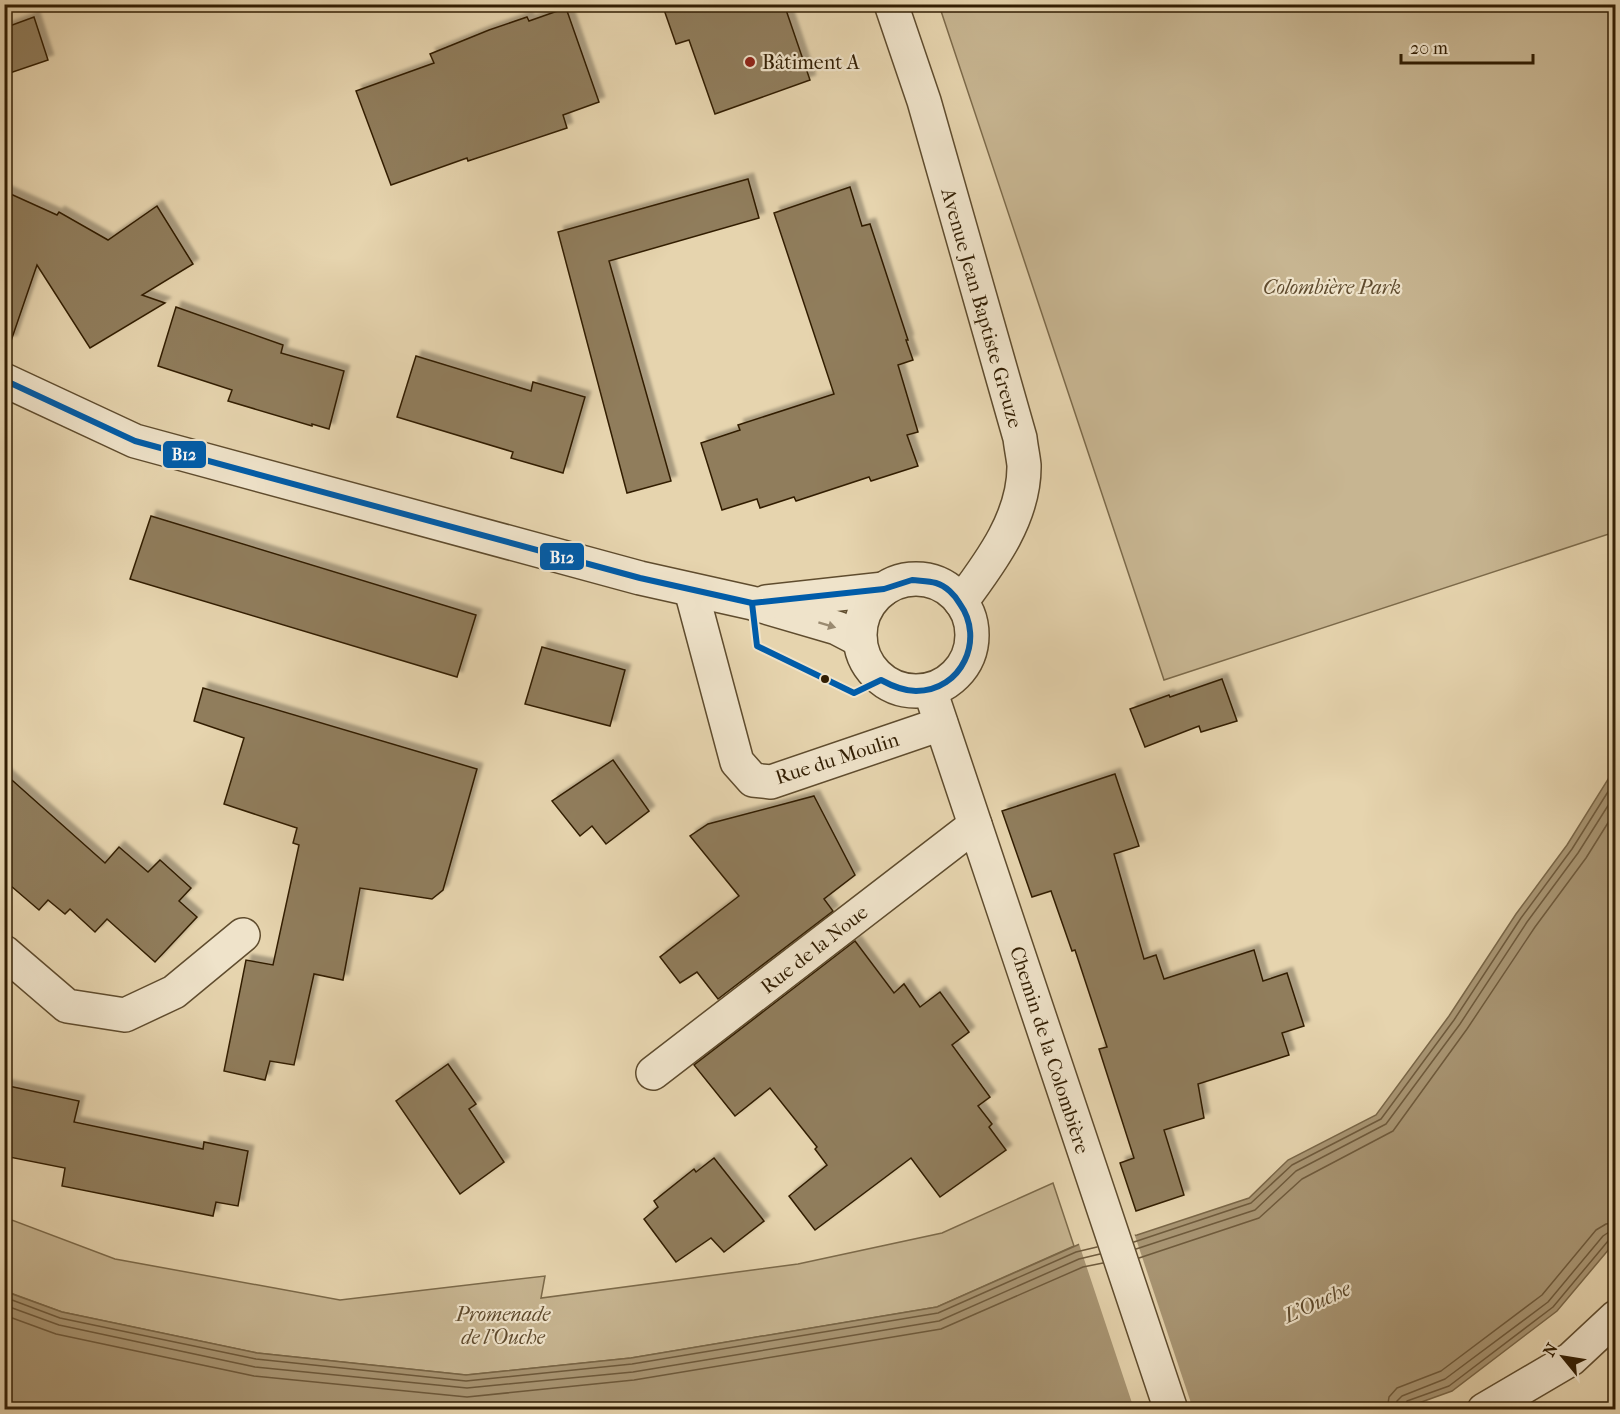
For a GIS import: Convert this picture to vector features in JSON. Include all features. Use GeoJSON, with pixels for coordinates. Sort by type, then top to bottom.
{"type":"FeatureCollection","features":[{"type":"Feature","properties":{"kind":"street","name":"Avenue Jean Baptiste Greuze"},"geometry":{"type":"LineString","coordinates":[[891,4],[924,101],[1020,438],[1024,464],[1022,486],[1015,513],[1003,540],[961,602]]}},
{"type":"Feature","properties":{"kind":"street"},"geometry":{"type":"LineString","coordinates":[[4,380],[135,441],[640,578],[752,603],[837,628],[860,640]]}},
{"type":"Feature","properties":{"kind":"street"},"geometry":{"type":"LineString","coordinates":[[911,579],[926,580],[946,588],[961,602],[968,615],[972,631],[971,646],[966,661],[957,674],[945,684],[930,690],[904,691],[881,680],[870,669],[863,655],[860,624],[873,598],[884,589],[897,582],[911,579]]}},
{"type":"Feature","properties":{"kind":"street"},"geometry":{"type":"LineString","coordinates":[[752,603],[884,589]]}},
{"type":"Feature","properties":{"kind":"street","name":"Rue du Moulin"},"geometry":{"type":"LineString","coordinates":[[691,590],[736,762],[753,780],[771,782],[941,724]]}},
{"type":"Feature","properties":{"kind":"street","name":"Chemin de la Colombière"},"geometry":{"type":"LineString","coordinates":[[930,690],[1171,1410]]}},
{"type":"Feature","properties":{"kind":"street","name":"Rue de la Noue"},"geometry":{"type":"LineString","coordinates":[[653,1073],[975,825]]}},
{"type":"Feature","properties":{"kind":"street"},"geometry":{"type":"LineString","coordinates":[[4,952],[67,1006],[125,1015],[174,992],[243,935]]}},
{"type":"Feature","properties":{"kind":"street"},"geometry":{"type":"LineString","coordinates":[[1484,1410],[1571,1359],[1616,1317]]}},
{"type":"Feature","properties":{"kind":"green space","name":"Colombière Park"},"geometry":{"type":"Polygon","coordinates":[[[939,5],[1615,5],[1615,532],[1164,680],[939,5]]]}},
{"type":"Feature","properties":{"kind":"green space","name":"Promenade de l'Ouche"},"geometry":{"type":"Polygon","coordinates":[[[1053,1183],[1074,1246],[937,1307],[631,1358],[466,1375],[257,1353],[62,1312],[5,1291],[4,1217],[115,1259],[340,1300],[545,1276],[541,1298],[798,1264],[942,1233],[1053,1183]]]}},
{"type":"Feature","properties":{"kind":"water","name":"L'Ouche"},"geometry":{"type":"Polygon","coordinates":[[[1615,768],[1615,1242],[1557,1311],[1452,1391],[1402,1409],[5,1409],[4,1291],[62,1312],[257,1353],[466,1375],[631,1358],[937,1307],[1082,1243],[1137,1235],[1249,1198],[1288,1160],[1376,1115],[1449,1016],[1516,914],[1567,845],[1615,768]]]}},
{"type":"Feature","properties":{"kind":"pier"},"geometry":{"type":"Polygon","coordinates":[[[1134,1233],[1193,1409],[1134,1409],[1078,1241],[1134,1233]]]}},
{"type":"Feature","properties":{"kind":"building","name":"Bâtiment A"},"geometry":{"type":"Polygon","coordinates":[[[662,4],[784,4],[810,80],[715,114],[689,40],[676,44],[662,4]]]}},
{"type":"Feature","properties":{"kind":"building"},"geometry":{"type":"Polygon","coordinates":[[[566,8],[599,102],[563,115],[567,128],[468,161],[467,158],[391,185],[356,91],[434,63],[430,54],[489,30],[527,17],[529,21],[566,8]]]}},
{"type":"Feature","properties":{"kind":"building"},"geometry":{"type":"Polygon","coordinates":[[[34,17],[48,60],[4,75],[4,28],[34,17]]]}},
{"type":"Feature","properties":{"kind":"building"},"geometry":{"type":"Polygon","coordinates":[[[748,179],[759,218],[609,261],[671,481],[627,493],[558,232],[748,179]]]}},
{"type":"Feature","properties":{"kind":"building"},"geometry":{"type":"Polygon","coordinates":[[[850,187],[862,226],[870,224],[913,360],[898,365],[918,432],[907,435],[918,466],[871,481],[869,477],[796,501],[794,497],[760,508],[757,499],[722,510],[701,443],[740,430],[738,425],[834,394],[774,213],[850,187]]]}},
{"type":"Feature","properties":{"kind":"building"},"geometry":{"type":"Polygon","coordinates":[[[4,191],[57,215],[59,212],[108,240],[157,206],[193,264],[142,295],[165,303],[90,348],[37,265],[11,341],[4,340],[4,191]]]}},
{"type":"Feature","properties":{"kind":"building"},"geometry":{"type":"Polygon","coordinates":[[[176,307],[283,345],[281,353],[344,371],[329,429],[228,401],[232,390],[158,366],[176,307]]]}},
{"type":"Feature","properties":{"kind":"building"},"geometry":{"type":"Polygon","coordinates":[[[416,356],[531,391],[533,382],[585,397],[563,473],[511,458],[513,452],[397,417],[416,356]]]}},
{"type":"Feature","properties":{"kind":"building"},"geometry":{"type":"Polygon","coordinates":[[[151,516],[476,615],[457,677],[130,579],[151,516]]]}},
{"type":"Feature","properties":{"kind":"building"},"geometry":{"type":"Polygon","coordinates":[[[542,647],[625,670],[610,726],[525,704],[542,647]]]}},
{"type":"Feature","properties":{"kind":"building"},"geometry":{"type":"Polygon","coordinates":[[[1222,679],[1237,721],[1201,732],[1199,726],[1145,747],[1130,709],[1222,679]]]}},
{"type":"Feature","properties":{"kind":"building"},"geometry":{"type":"Polygon","coordinates":[[[203,688],[477,769],[443,890],[432,899],[360,888],[343,980],[314,974],[294,1065],[270,1061],[265,1080],[224,1071],[246,960],[273,965],[299,845],[293,843],[297,828],[224,804],[244,738],[194,721],[203,688]]]}},
{"type":"Feature","properties":{"kind":"building"},"geometry":{"type":"Polygon","coordinates":[[[613,760],[649,811],[606,844],[592,826],[580,836],[552,801],[613,760]]]}},
{"type":"Feature","properties":{"kind":"building"},"geometry":{"type":"Polygon","coordinates":[[[4,773],[105,863],[119,847],[148,872],[160,860],[191,888],[179,901],[197,917],[155,962],[107,919],[95,932],[70,909],[65,914],[48,900],[39,910],[4,880],[4,773]]]}},
{"type":"Feature","properties":{"kind":"building"},"geometry":{"type":"Polygon","coordinates":[[[1115,774],[1139,846],[1114,854],[1144,959],[1156,955],[1164,979],[1254,950],[1263,981],[1287,973],[1304,1026],[1282,1033],[1289,1055],[1198,1084],[1204,1118],[1164,1130],[1184,1195],[1136,1211],[1120,1163],[1134,1158],[1099,1049],[1107,1047],[1075,950],[1072,951],[1051,891],[1032,897],[1002,811],[1115,774]]]}},
{"type":"Feature","properties":{"kind":"building"},"geometry":{"type":"Polygon","coordinates":[[[814,796],[855,875],[824,899],[833,911],[718,999],[697,972],[680,983],[660,957],[739,896],[690,836],[708,824],[814,796]]]}},
{"type":"Feature","properties":{"kind":"building"},"geometry":{"type":"Polygon","coordinates":[[[855,941],[894,993],[904,984],[920,1007],[940,992],[969,1032],[952,1045],[990,1097],[978,1106],[992,1124],[989,1127],[1006,1150],[940,1197],[911,1158],[815,1230],[789,1196],[827,1165],[815,1149],[817,1147],[770,1088],[735,1116],[694,1065],[855,941]]]}},
{"type":"Feature","properties":{"kind":"building"},"geometry":{"type":"Polygon","coordinates":[[[448,1064],[476,1104],[469,1109],[504,1162],[460,1194],[396,1101],[448,1064]]]}},
{"type":"Feature","properties":{"kind":"building"},"geometry":{"type":"Polygon","coordinates":[[[4,1085],[79,1101],[74,1122],[203,1149],[204,1142],[248,1151],[238,1206],[216,1202],[213,1216],[62,1186],[65,1168],[4,1156],[4,1085]]]}},
{"type":"Feature","properties":{"kind":"building"},"geometry":{"type":"Polygon","coordinates":[[[714,1158],[764,1221],[724,1252],[711,1238],[676,1262],[644,1219],[658,1207],[654,1201],[694,1169],[696,1172],[714,1158]]]}},
{"type":"Feature","properties":{"kind":"transit line","name":"B12"},"geometry":{"type":"LineString","coordinates":[[4,380],[135,441],[640,578],[752,603]]}},
{"type":"Feature","properties":{"kind":"transit line","name":"B12"},"geometry":{"type":"LineString","coordinates":[[912,580],[936,583],[950,591],[967,618],[970,632],[965,661],[957,673],[932,689],[907,690],[881,680],[854,693],[757,646],[752,603],[884,589],[912,580]]}},
{"type":"Feature","properties":{"kind":"place","name":"Bâtiment A"},"geometry":{"type":"Point","coordinates":[750,62]}}]}
